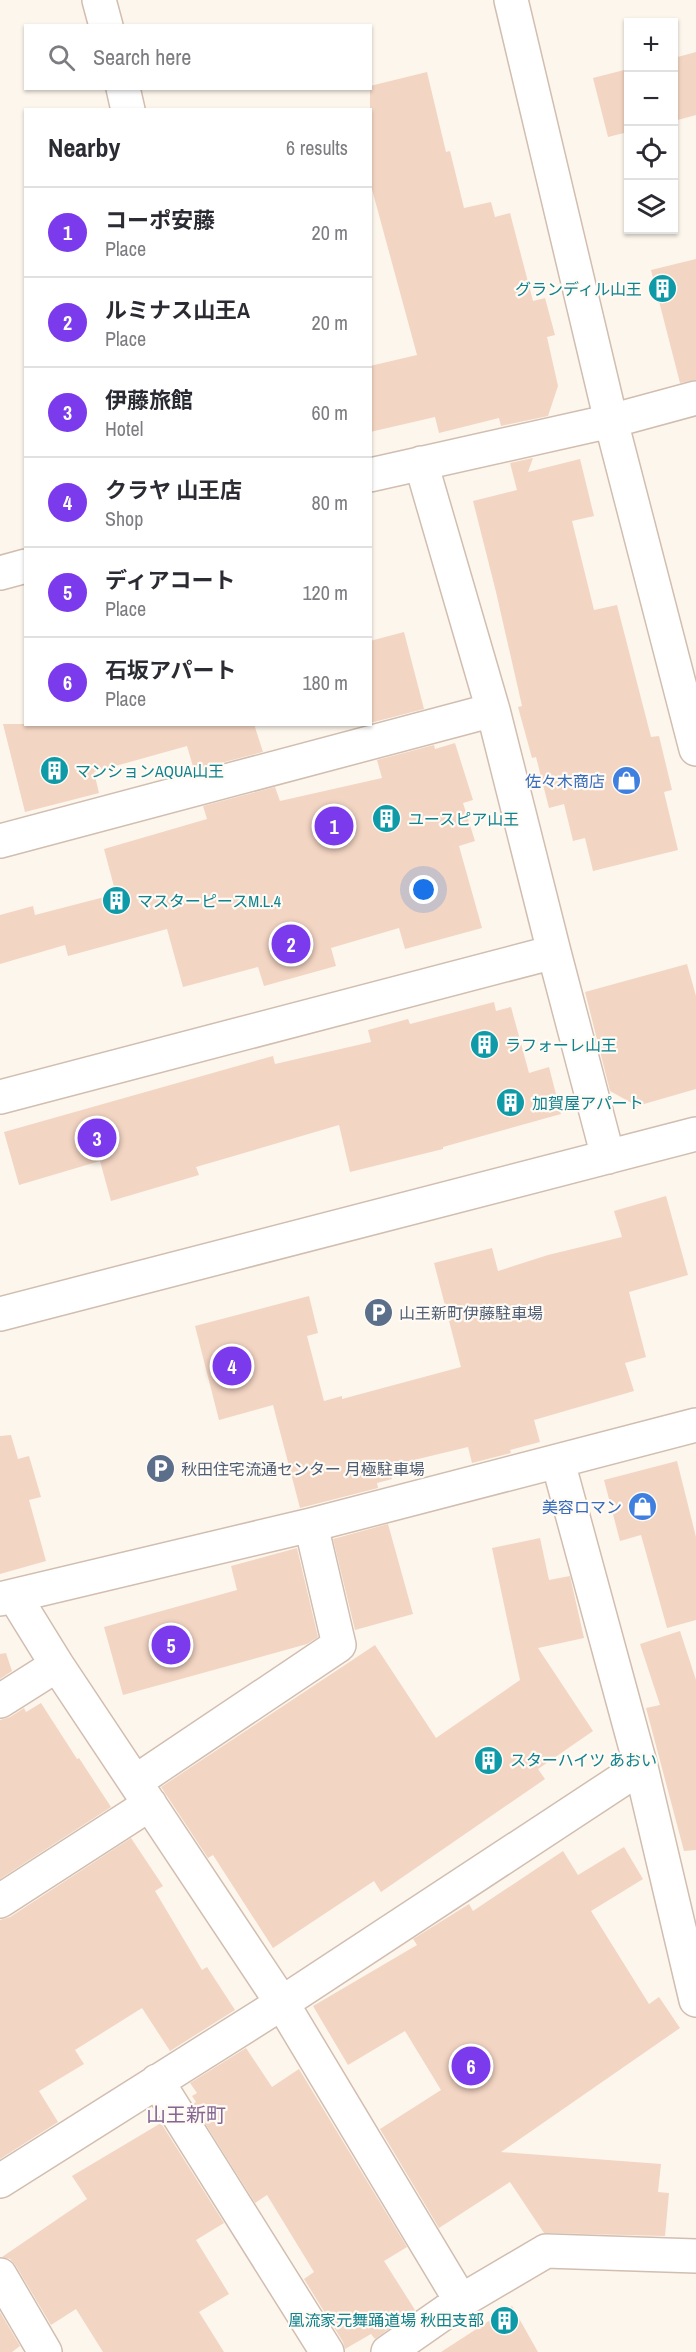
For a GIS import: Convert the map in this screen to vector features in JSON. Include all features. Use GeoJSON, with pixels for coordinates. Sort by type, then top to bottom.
{"type":"FeatureCollection","features":[{"type":"Feature","properties":{"kind":"street"},"geometry":{"type":"LineString","coordinates":[[99,0],[105,24]]}},
{"type":"Feature","properties":{"kind":"street"},"geometry":{"type":"LineString","coordinates":[[511,0],[611,421],[696,749]]}},
{"type":"Feature","properties":{"kind":"street"},"geometry":{"type":"LineString","coordinates":[[123,90],[128,108]]}},
{"type":"Feature","properties":{"kind":"street"},"geometry":{"type":"LineString","coordinates":[[372,475],[611,421],[696,398]]}},
{"type":"Feature","properties":{"kind":"street"},"geometry":{"type":"LineString","coordinates":[[421,463],[493,710],[608,1157]]}},
{"type":"Feature","properties":{"kind":"street"},"geometry":{"type":"LineString","coordinates":[[0,573],[24,567]]}},
{"type":"Feature","properties":{"kind":"street"},"geometry":{"type":"LineString","coordinates":[[0,841],[493,710]]}},
{"type":"Feature","properties":{"kind":"street"},"geometry":{"type":"LineString","coordinates":[[0,1097],[554,952]]}},
{"type":"Feature","properties":{"kind":"street"},"geometry":{"type":"LineString","coordinates":[[0,1314],[696,1134]]}},
{"type":"Feature","properties":{"kind":"street"},"geometry":{"type":"LineString","coordinates":[[461,2301],[282,2003],[57,1665],[8,1598],[311,1525],[696,1425]]}},
{"type":"Feature","properties":{"kind":"street"},"geometry":{"type":"LineString","coordinates":[[558,1462],[641,1767],[696,2000]]}},
{"type":"Feature","properties":{"kind":"street"},"geometry":{"type":"LineString","coordinates":[[0,1901],[339,1645],[311,1525]]}},
{"type":"Feature","properties":{"kind":"street"},"geometry":{"type":"LineString","coordinates":[[0,1701],[57,1665]]}},
{"type":"Feature","properties":{"kind":"street"},"geometry":{"type":"LineString","coordinates":[[0,2181],[282,2003],[641,1767]]}},
{"type":"Feature","properties":{"kind":"street"},"geometry":{"type":"LineString","coordinates":[[157,2081],[327,2352]]}},
{"type":"Feature","properties":{"kind":"street"},"geometry":{"type":"LineString","coordinates":[[388,2352],[461,2301],[546,2251],[696,2256]]}},
{"type":"Feature","properties":{"kind":"street"},"geometry":{"type":"LineString","coordinates":[[0,2275],[45,2352]]}},
{"type":"Feature","properties":{"kind":"building"},"geometry":{"type":"Polygon","coordinates":[[[696,52],[696,115],[678,120],[678,72],[678,57],[696,52]]]}},
{"type":"Feature","properties":{"kind":"building"},"geometry":{"type":"Polygon","coordinates":[[[624,70],[624,133],[608,137],[593,78],[624,70]]]}},
{"type":"Feature","properties":{"kind":"building"},"geometry":{"type":"Polygon","coordinates":[[[427,72],[446,152],[450,151],[464,208],[491,202],[495,217],[510,213],[533,301],[545,298],[555,335],[547,337],[558,386],[548,416],[501,426],[499,418],[439,433],[435,417],[372,432],[372,366],[417,355],[372,189],[370,90],[372,90],[372,86],[427,72]]]}},
{"type":"Feature","properties":{"kind":"building","name":"グランディル山王"},"geometry":{"type":"Polygon","coordinates":[[[696,259],[696,380],[680,383],[651,270],[696,259]]]}},
{"type":"Feature","properties":{"kind":"building"},"geometry":{"type":"Polygon","coordinates":[[[533,458],[528,472],[580,459],[594,516],[572,521],[594,610],[617,605],[651,737],[659,736],[672,790],[664,792],[678,850],[593,871],[585,838],[573,841],[564,804],[549,808],[536,757],[532,758],[518,707],[522,706],[473,501],[517,490],[510,463],[533,458]]]}},
{"type":"Feature","properties":{"kind":"building"},"geometry":{"type":"Polygon","coordinates":[[[404,632],[424,709],[372,722],[372,640],[404,632]]]}},
{"type":"Feature","properties":{"kind":"building"},"geometry":{"type":"Polygon","coordinates":[[[3,724],[24,724],[24,726],[255,726],[263,752],[194,770],[187,746],[94,772],[99,793],[25,812],[3,724]]]}},
{"type":"Feature","properties":{"kind":"building"},"geometry":{"type":"Polygon","coordinates":[[[455,743],[473,800],[463,803],[475,841],[459,846],[482,928],[405,949],[399,928],[331,948],[336,966],[264,986],[258,967],[183,987],[167,929],[68,956],[65,945],[0,964],[0,915],[33,906],[35,915],[116,894],[104,849],[207,819],[203,806],[275,787],[280,801],[382,778],[377,760],[434,745],[435,749],[455,743]]]}},
{"type":"Feature","properties":{"kind":"building"},"geometry":{"type":"Polygon","coordinates":[[[687,964],[696,996],[696,1089],[637,1106],[610,1091],[585,992],[687,964]]]}},
{"type":"Feature","properties":{"kind":"building"},"geometry":{"type":"Polygon","coordinates":[[[494,1002],[496,1011],[511,1007],[529,1073],[549,1067],[561,1114],[443,1147],[443,1149],[350,1172],[339,1125],[196,1167],[199,1175],[111,1201],[100,1161],[19,1185],[4,1132],[273,1056],[275,1064],[371,1042],[368,1030],[408,1019],[410,1024],[494,1002]]]}},
{"type":"Feature","properties":{"kind":"building"},"geometry":{"type":"Polygon","coordinates":[[[666,1196],[688,1275],[629,1292],[646,1357],[625,1363],[634,1391],[534,1420],[540,1442],[510,1450],[511,1453],[472,1463],[468,1447],[389,1466],[392,1479],[377,1483],[378,1488],[300,1508],[273,1405],[219,1420],[195,1326],[309,1296],[318,1333],[307,1336],[324,1401],[342,1396],[342,1399],[461,1367],[434,1263],[492,1248],[498,1271],[548,1255],[622,1237],[614,1211],[666,1196]]]}},
{"type":"Feature","properties":{"kind":"building"},"geometry":{"type":"Polygon","coordinates":[[[11,1435],[18,1459],[29,1456],[41,1497],[29,1500],[46,1561],[0,1574],[0,1436],[11,1435]]]}},
{"type":"Feature","properties":{"kind":"building"},"geometry":{"type":"Polygon","coordinates":[[[677,1461],[696,1537],[696,1620],[667,1628],[641,1535],[620,1541],[604,1480],[677,1461]]]}},
{"type":"Feature","properties":{"kind":"building"},"geometry":{"type":"Polygon","coordinates":[[[388,1524],[413,1614],[355,1630],[333,1539],[388,1524]]]}},
{"type":"Feature","properties":{"kind":"building"},"geometry":{"type":"Polygon","coordinates":[[[540,1538],[549,1580],[570,1576],[584,1638],[538,1648],[593,1731],[538,1769],[545,1779],[381,1892],[374,1881],[273,1948],[213,1855],[208,1858],[161,1787],[375,1645],[436,1738],[520,1680],[492,1548],[540,1538]]]}},
{"type":"Feature","properties":{"kind":"building"},"geometry":{"type":"Polygon","coordinates":[[[297,1548],[318,1637],[307,1644],[123,1695],[104,1627],[237,1590],[231,1566],[297,1548]]]}},
{"type":"Feature","properties":{"kind":"building"},"geometry":{"type":"Polygon","coordinates":[[[680,1631],[696,1680],[696,1850],[684,1851],[646,1708],[660,1705],[640,1644],[680,1631]]]}},
{"type":"Feature","properties":{"kind":"building"},"geometry":{"type":"Polygon","coordinates":[[[6,1653],[12,1671],[0,1679],[0,1654],[6,1653]]]}},
{"type":"Feature","properties":{"kind":"building"},"geometry":{"type":"Polygon","coordinates":[[[41,1703],[111,1807],[0,1879],[0,1720],[24,1708],[26,1712],[41,1703]]]}},
{"type":"Feature","properties":{"kind":"building"},"geometry":{"type":"Polygon","coordinates":[[[131,1838],[163,1886],[155,1891],[202,1970],[207,1967],[235,2010],[170,2051],[142,2008],[75,2050],[84,2064],[39,2091],[58,2122],[0,2159],[0,1920],[10,1917],[131,1838]]]}},
{"type":"Feature","properties":{"kind":"building"},"geometry":{"type":"Polygon","coordinates":[[[624,1847],[643,1879],[591,1911],[649,2004],[659,1997],[680,2028],[501,2152],[661,2164],[658,2192],[669,2193],[665,2236],[544,2233],[510,2182],[439,2228],[380,2129],[441,2090],[405,2031],[348,2065],[313,2006],[417,1945],[413,1939],[469,1904],[473,1911],[563,1851],[578,1875],[624,1847]]]}},
{"type":"Feature","properties":{"kind":"building"},"geometry":{"type":"Polygon","coordinates":[[[246,2048],[272,2087],[299,2069],[407,2247],[384,2261],[415,2310],[375,2339],[371,2334],[345,2349],[343,2342],[304,2279],[314,2272],[267,2195],[255,2203],[193,2104],[196,2102],[192,2096],[197,2093],[190,2083],[246,2048]]]}},
{"type":"Feature","properties":{"kind":"building"},"geometry":{"type":"Polygon","coordinates":[[[161,2123],[224,2223],[196,2240],[229,2294],[199,2312],[224,2352],[103,2352],[76,2309],[51,2325],[16,2266],[10,2259],[2,2257],[87,2199],[72,2176],[161,2123]]]}},
{"type":"Feature","properties":{"kind":"building","name":"凰流家元舞踊道場 秋田支部"},"geometry":{"type":"Polygon","coordinates":[[[512,2306],[538,2352],[441,2352],[512,2306]]]}},
{"type":"Feature","properties":{"kind":"building"},"geometry":{"type":"Polygon","coordinates":[[[0,2312],[20,2346],[12,2352],[0,2352],[0,2312]]]}},
{"type":"Feature","properties":{"kind":"place","name":"グランディル山王"},"geometry":{"type":"Point","coordinates":[663,289]}},
{"type":"Feature","properties":{"kind":"place","name":"マンションAQUA山王"},"geometry":{"type":"Point","coordinates":[54,771]}},
{"type":"Feature","properties":{"kind":"place","name":"佐々木商店"},"geometry":{"type":"Point","coordinates":[626,781]}},
{"type":"Feature","properties":{"kind":"place","name":"ユースピア山王"},"geometry":{"type":"Point","coordinates":[387,819]}},
{"type":"Feature","properties":{"kind":"place","name":"コーポ安藤"},"geometry":{"type":"Point","coordinates":[334,826]}},
{"type":"Feature","properties":{"kind":"place","name":"マスターピースM.L.4"},"geometry":{"type":"Point","coordinates":[116,901]}},
{"type":"Feature","properties":{"kind":"place","name":"ルミナス山王A"},"geometry":{"type":"Point","coordinates":[291,944]}},
{"type":"Feature","properties":{"kind":"place","name":"ラフォーレ山王"},"geometry":{"type":"Point","coordinates":[484,1045]}},
{"type":"Feature","properties":{"kind":"place","name":"加賀屋アパート"},"geometry":{"type":"Point","coordinates":[511,1103]}},
{"type":"Feature","properties":{"kind":"place","name":"伊藤旅館"},"geometry":{"type":"Point","coordinates":[97,1138]}},
{"type":"Feature","properties":{"kind":"place","name":"山王新町伊藤駐車場"},"geometry":{"type":"Point","coordinates":[378,1313]}},
{"type":"Feature","properties":{"kind":"place","name":"クラヤ 山王店"},"geometry":{"type":"Point","coordinates":[232,1366]}},
{"type":"Feature","properties":{"kind":"place","name":"秋田住宅流通センター 月極駐車場"},"geometry":{"type":"Point","coordinates":[160,1469]}},
{"type":"Feature","properties":{"kind":"place","name":"美容ロマン"},"geometry":{"type":"Point","coordinates":[643,1507]}},
{"type":"Feature","properties":{"kind":"place","name":"ディアコート"},"geometry":{"type":"Point","coordinates":[171,1645]}},
{"type":"Feature","properties":{"kind":"place","name":"スターハイツ あおい"},"geometry":{"type":"Point","coordinates":[489,1760]}},
{"type":"Feature","properties":{"kind":"place","name":"石坂アパート"},"geometry":{"type":"Point","coordinates":[471,2066]}},
{"type":"Feature","properties":{"kind":"place","name":"凰流家元舞踊道場 秋田支部"},"geometry":{"type":"Point","coordinates":[505,2320]}},
{"type":"Feature","properties":{"kind":"district","name":"山王新町"},"geometry":{"type":"Point","coordinates":[186,2115]}}]}
